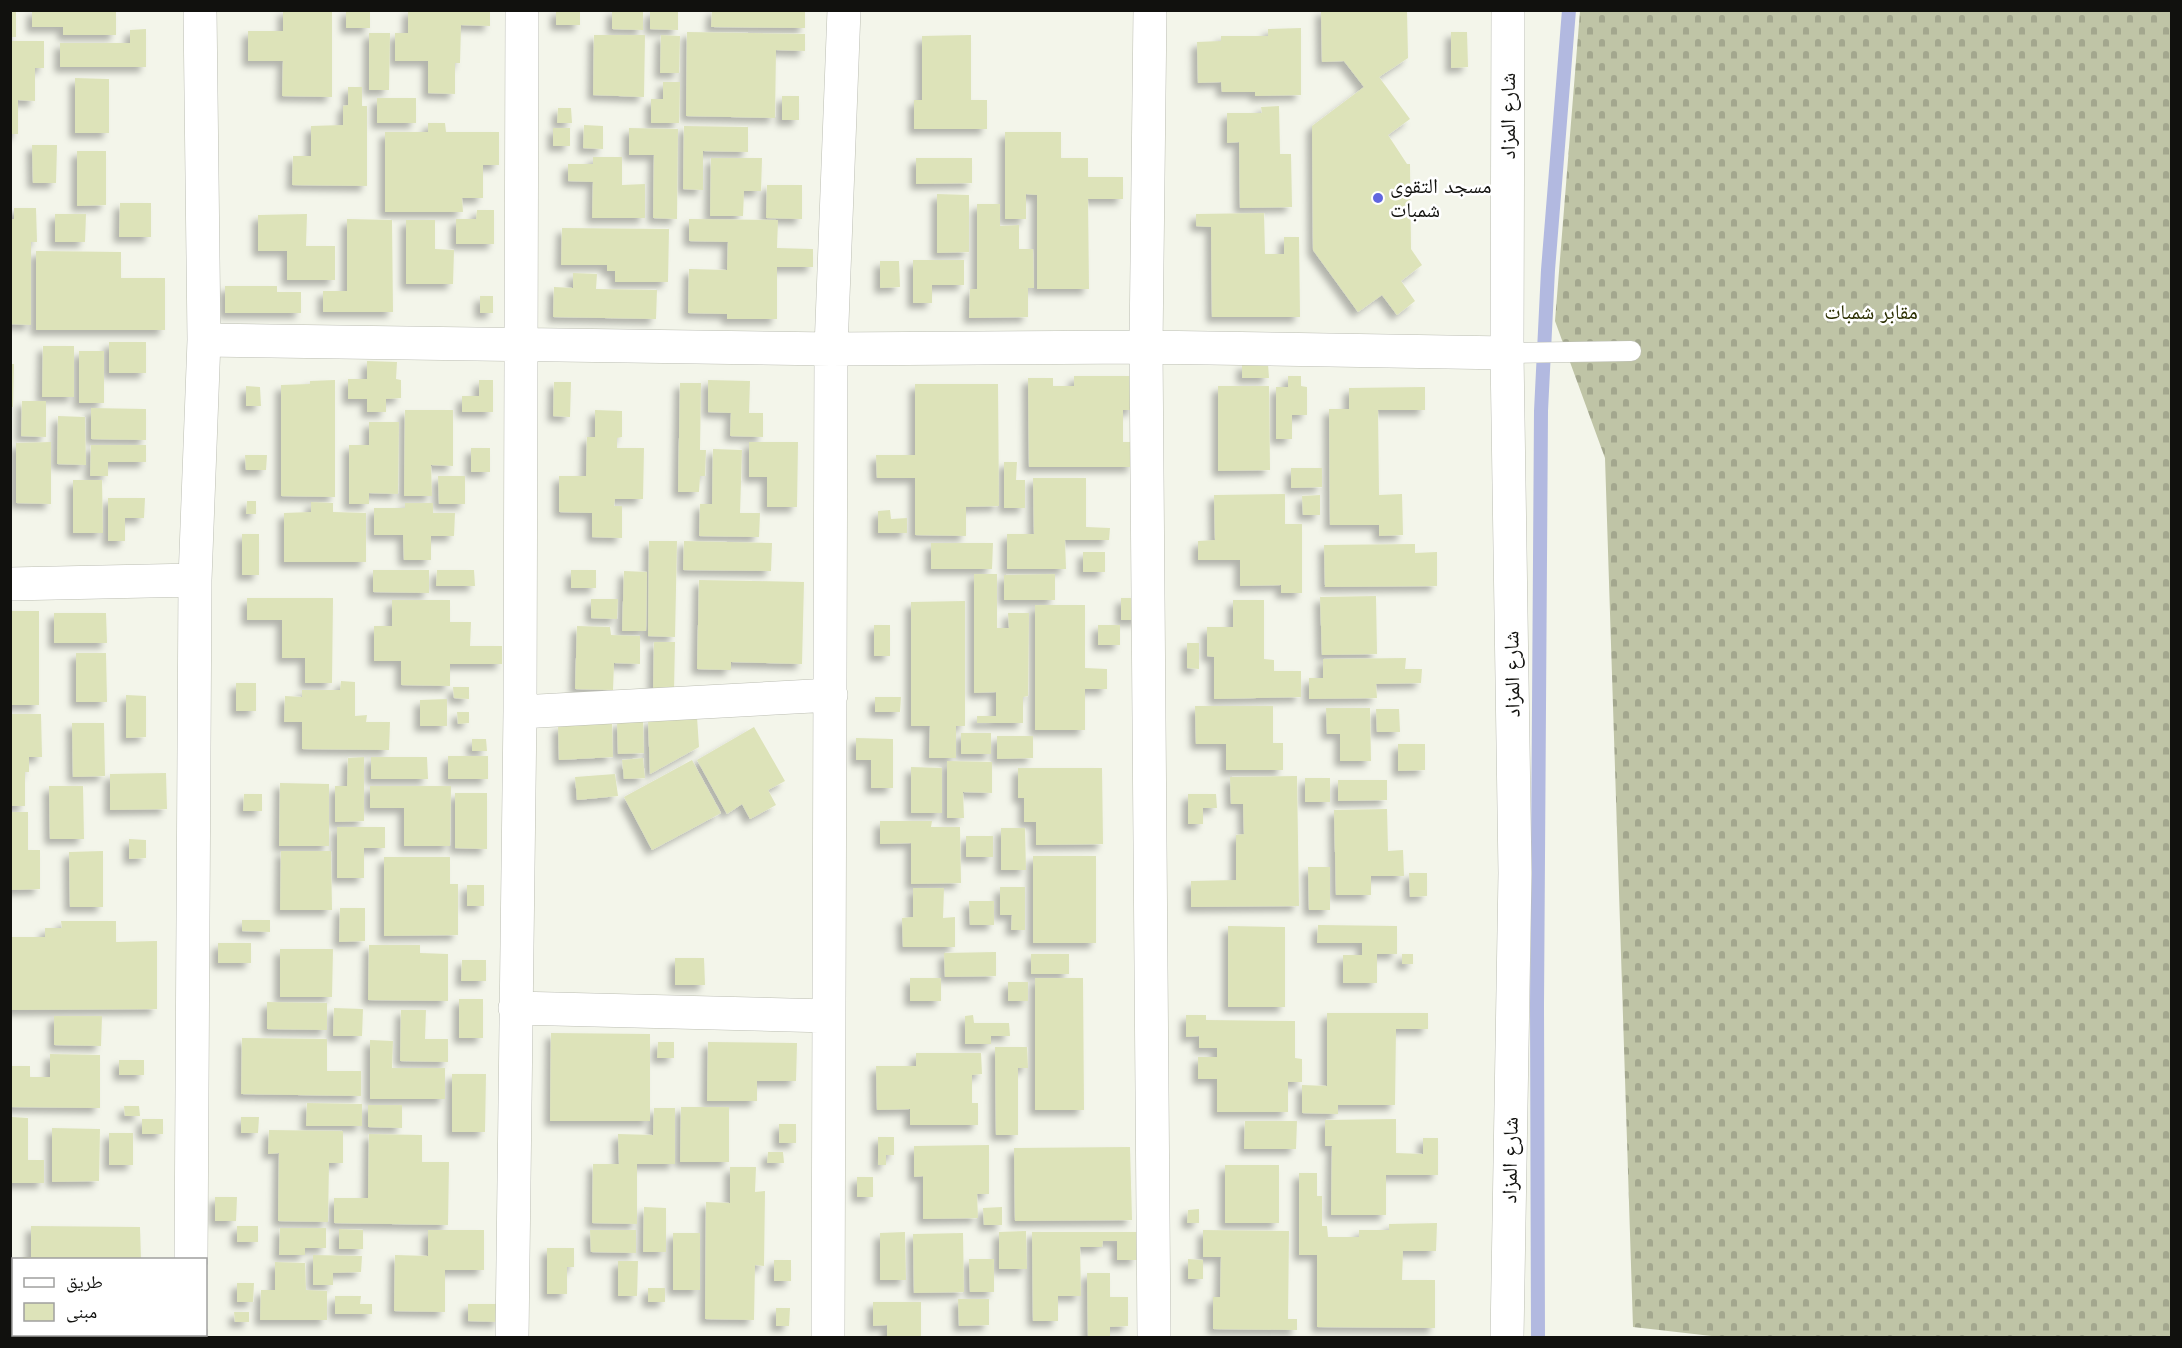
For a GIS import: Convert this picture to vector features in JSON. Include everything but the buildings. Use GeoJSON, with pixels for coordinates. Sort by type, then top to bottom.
{"type":"FeatureCollection","features":[{"type":"Feature","properties":{"kind":"street"},"geometry":{"type":"LineString","coordinates":[[191,1258],[195,580],[204,340],[200,10]]}},
{"type":"Feature","properties":{"kind":"street"},"geometry":{"type":"LineString","coordinates":[[512,1338],[520,712],[522,10]]}},
{"type":"Feature","properties":{"kind":"street"},"geometry":{"type":"LineString","coordinates":[[828,1338],[831,349],[844,10]]}},
{"type":"Feature","properties":{"kind":"street"},"geometry":{"type":"LineString","coordinates":[[1150,10],[1146,347],[1154,1338]]}},
{"type":"Feature","properties":{"kind":"street","name":"شارع المزاد"},"geometry":{"type":"LineString","coordinates":[[1507,1338],[1515,873],[1507,352],[1508,10]]}},
{"type":"Feature","properties":{"kind":"street"},"geometry":{"type":"LineString","coordinates":[[204,340],[831,349],[1146,347],[1507,352]]}},
{"type":"Feature","properties":{"kind":"street"},"geometry":{"type":"LineString","coordinates":[[10,585],[195,580]]}},
{"type":"Feature","properties":{"kind":"street"},"geometry":{"type":"LineString","coordinates":[[520,712],[831,695]]}},
{"type":"Feature","properties":{"kind":"street"},"geometry":{"type":"LineString","coordinates":[[515,1008],[828,1016]]}},
{"type":"Feature","properties":{"kind":"lane"},"geometry":{"type":"LineString","coordinates":[[1507,352],[1631,351]]}},
{"type":"Feature","properties":{"kind":"green space","name":"مقابر شمبات"},"geometry":{"type":"Polygon","coordinates":[[[1580,11],[2171,11],[2171,1337],[1729,1338],[1633,1327],[1605,458],[1555,321],[1580,11]]]}},
{"type":"Feature","properties":{"kind":"waterway"},"geometry":{"type":"LineString","coordinates":[[1538,1338],[1537,1005],[1541,411],[1548,270],[1569,10]]}},
{"type":"Feature","properties":{"kind":"place","name":"مسجد التقوى شمبات"},"geometry":{"type":"Point","coordinates":[1378,198]}}]}
